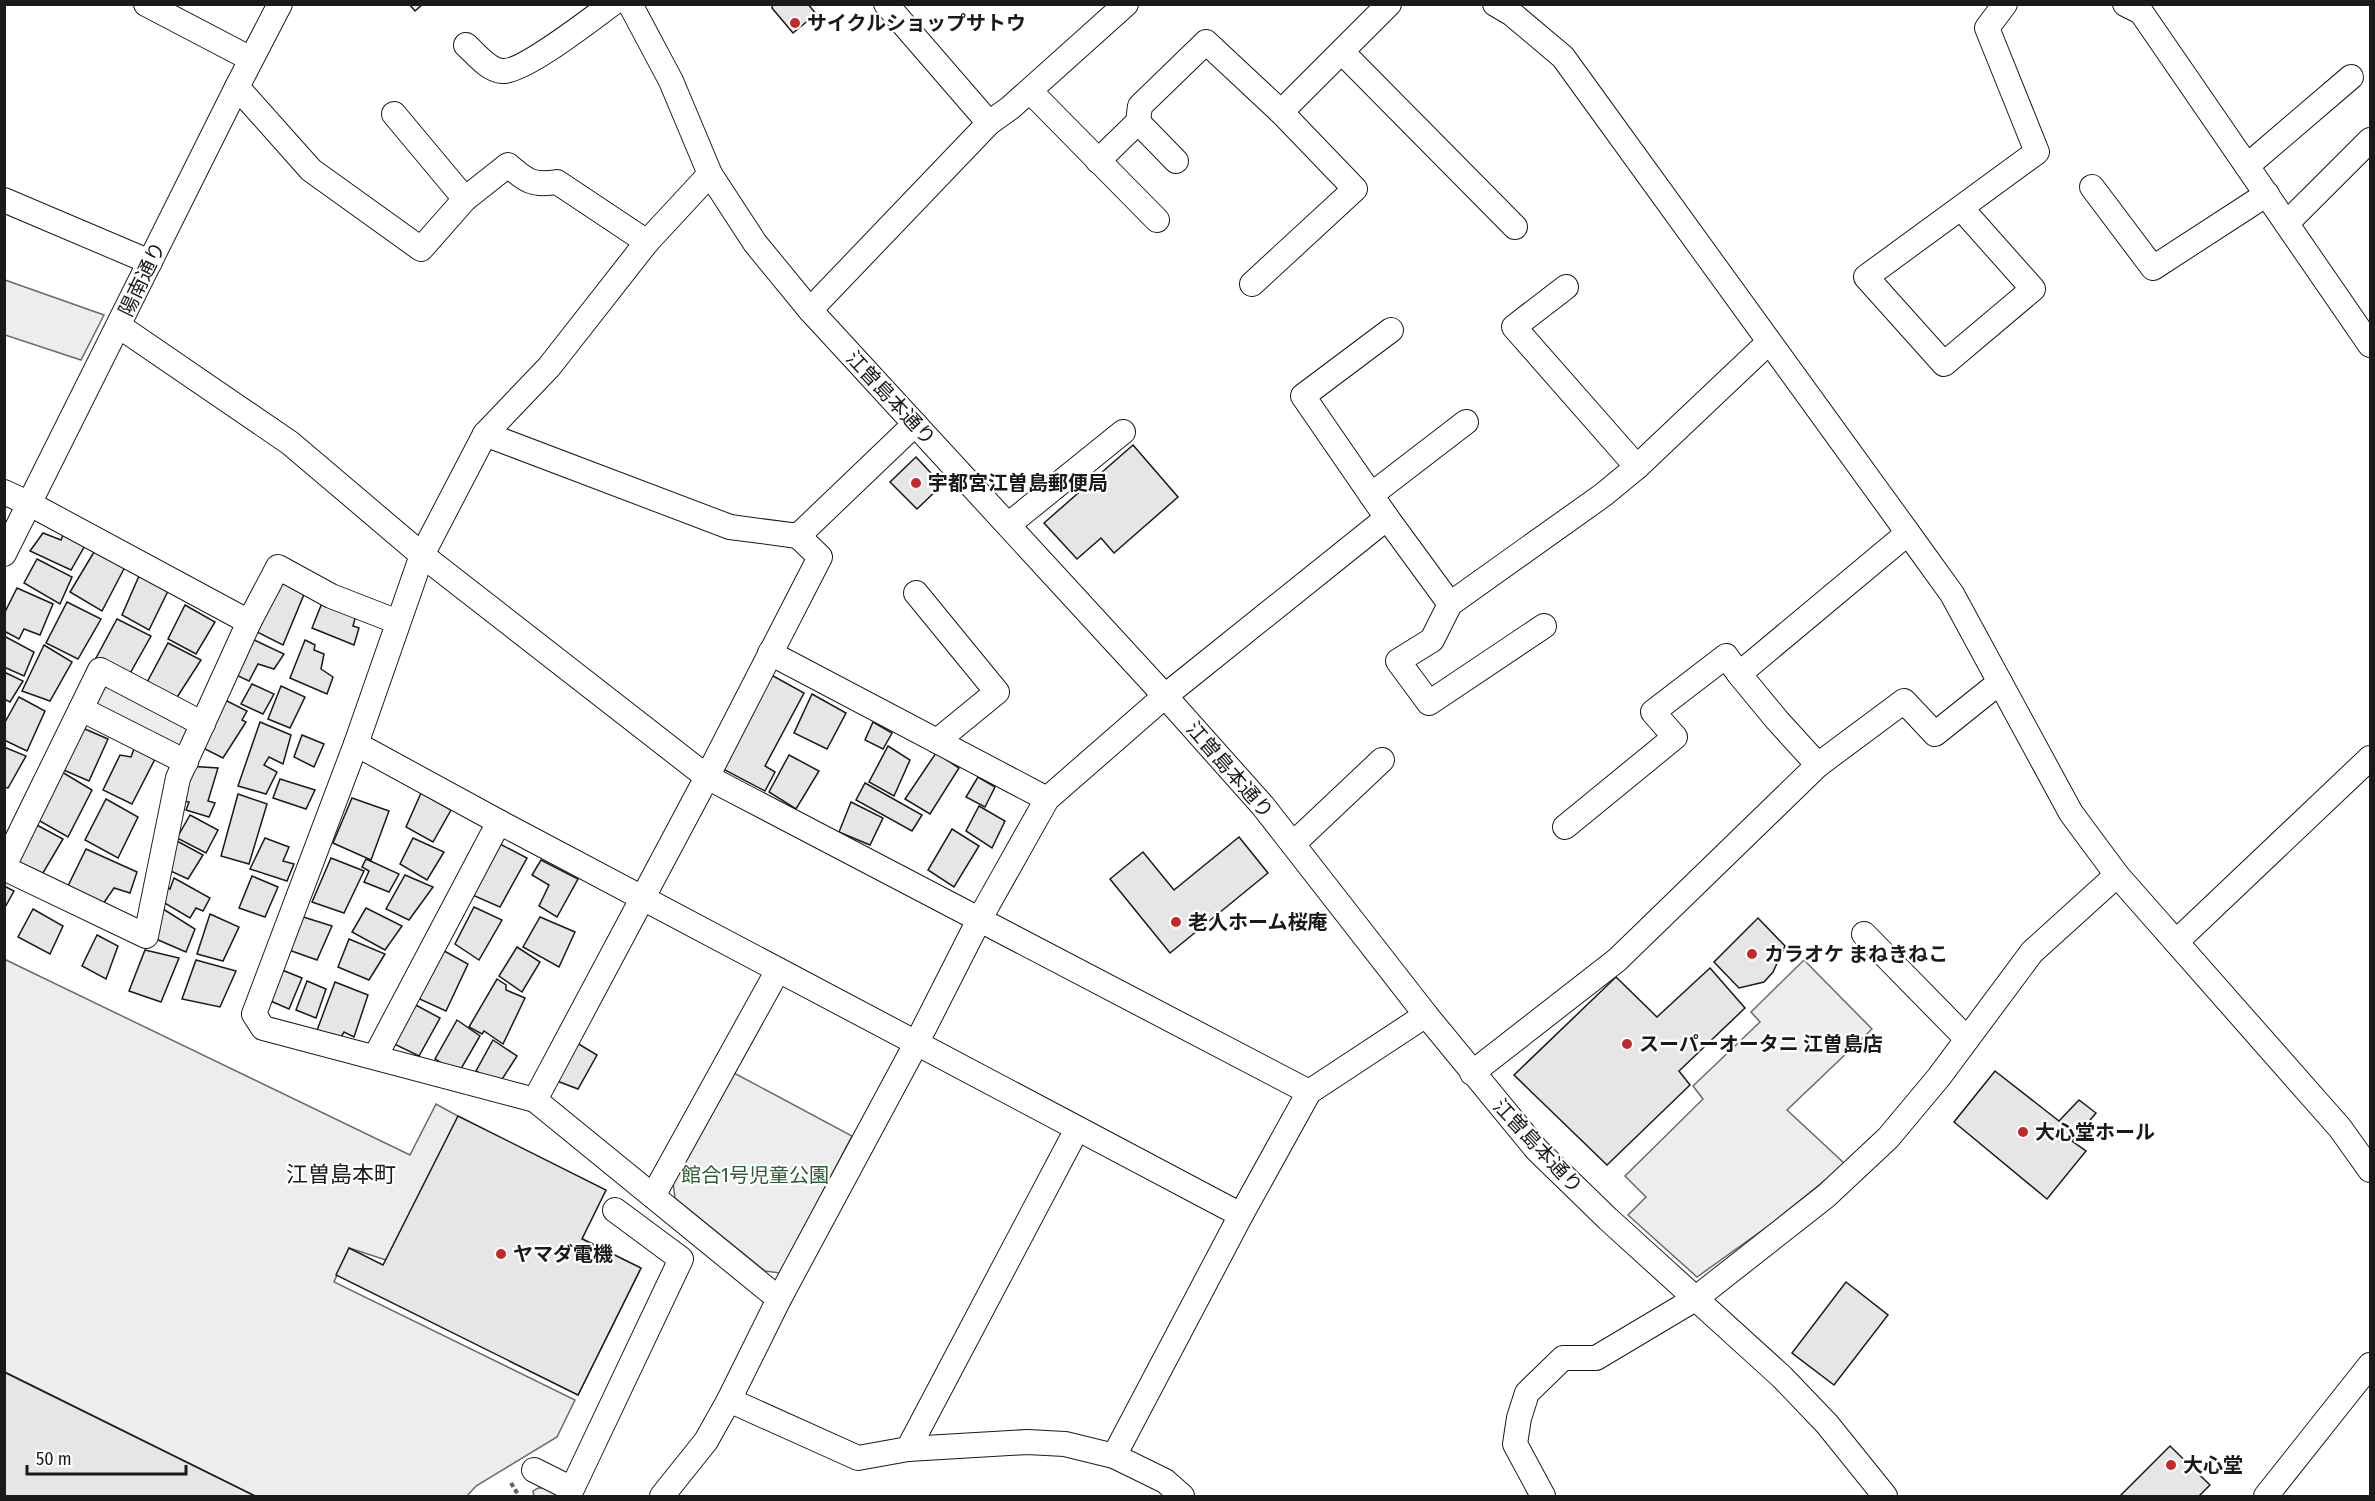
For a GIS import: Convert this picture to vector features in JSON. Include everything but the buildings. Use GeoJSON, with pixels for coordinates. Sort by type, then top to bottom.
{"type":"FeatureCollection","features":[{"type":"Feature","properties":{"kind":"street"},"geometry":{"type":"LineString","coordinates":[[146,4],[251,59]]}},
{"type":"Feature","properties":{"kind":"street","name":"陽南通り"},"geometry":{"type":"LineString","coordinates":[[4,554],[280,4]]}},
{"type":"Feature","properties":{"kind":"street"},"geometry":{"type":"LineString","coordinates":[[466,45],[492,69],[504,72],[523,66],[612,4]]}},
{"type":"Feature","properties":{"kind":"street","name":"江曽島本通り"},"geometry":{"type":"LineString","coordinates":[[630,4],[671,81],[710,174],[754,243],[810,310],[1165,696],[1263,806],[1472,1073],[1537,1150],[1566,1180],[1782,1377],[1812,1408],[1885,1497]]}},
{"type":"Feature","properties":{"kind":"street"},"geometry":{"type":"LineString","coordinates":[[886,4],[989,123]]}},
{"type":"Feature","properties":{"kind":"street"},"geometry":{"type":"LineString","coordinates":[[810,310],[989,123],[1030,91],[1126,4]]}},
{"type":"Feature","properties":{"kind":"street"},"geometry":{"type":"LineString","coordinates":[[1281,112],[1389,4]]}},
{"type":"Feature","properties":{"kind":"street"},"geometry":{"type":"LineString","coordinates":[[1495,4],[1512,14],[1563,57],[1952,594],[2071,813],[2117,875],[2340,1128],[2370,1170]]}},
{"type":"Feature","properties":{"kind":"street"},"geometry":{"type":"LineString","coordinates":[[1961,208],[2033,289],[1944,364],[1866,277],[2037,152],[1987,28],[2005,4]]}},
{"type":"Feature","properties":{"kind":"street"},"geometry":{"type":"LineString","coordinates":[[2138,7],[2370,345]]}},
{"type":"Feature","properties":{"kind":"street"},"geometry":{"type":"LineString","coordinates":[[1098,161],[1138,122],[1140,106],[1206,42],[1281,112],[1355,189],[1252,284]]}},
{"type":"Feature","properties":{"kind":"street"},"geometry":{"type":"LineString","coordinates":[[1342,52],[1515,227]]}},
{"type":"Feature","properties":{"kind":"street"},"geometry":{"type":"LineString","coordinates":[[2247,166],[2351,77]]}},
{"type":"Feature","properties":{"kind":"street"},"geometry":{"type":"LineString","coordinates":[[237,87],[311,170],[421,249],[465,199],[508,165],[524,179],[540,185],[557,182],[647,242]]}},
{"type":"Feature","properties":{"kind":"street"},"geometry":{"type":"LineString","coordinates":[[1030,91],[1157,220]]}},
{"type":"Feature","properties":{"kind":"street"},"geometry":{"type":"LineString","coordinates":[[394,114],[465,199]]}},
{"type":"Feature","properties":{"kind":"street"},"geometry":{"type":"LineString","coordinates":[[1138,122],[1176,161]]}},
{"type":"Feature","properties":{"kind":"street"},"geometry":{"type":"LineString","coordinates":[[2287,224],[2370,141]]}},
{"type":"Feature","properties":{"kind":"street"},"geometry":{"type":"LineString","coordinates":[[710,174],[647,242],[549,367],[485,434],[422,555],[356,744],[254,1014],[263,1028],[535,1100],[779,1299]]}},
{"type":"Feature","properties":{"kind":"street"},"geometry":{"type":"LineString","coordinates":[[2092,187],[2153,268],[2267,194]]}},
{"type":"Feature","properties":{"kind":"street"},"geometry":{"type":"LineString","coordinates":[[4,200],[150,262]]}},
{"type":"Feature","properties":{"kind":"street"},"geometry":{"type":"LineString","coordinates":[[1566,287],[1514,327],[1637,467]]}},
{"type":"Feature","properties":{"kind":"street"},"geometry":{"type":"LineString","coordinates":[[119,326],[290,443],[422,555],[707,777],[1309,1092]]}},
{"type":"Feature","properties":{"kind":"street"},"geometry":{"type":"LineString","coordinates":[[1391,330],[1303,396],[1387,518],[1450,604]]}},
{"type":"Feature","properties":{"kind":"street"},"geometry":{"type":"LineString","coordinates":[[1544,626],[1429,703],[1398,661],[1432,640],[1450,604],[1603,495],[1637,467],[1769,342]]}},
{"type":"Feature","properties":{"kind":"street"},"geometry":{"type":"LineString","coordinates":[[1371,495],[1466,422]]}},
{"type":"Feature","properties":{"kind":"street"},"geometry":{"type":"LineString","coordinates":[[798,536],[915,424]]}},
{"type":"Feature","properties":{"kind":"street"},"geometry":{"type":"LineString","coordinates":[[1008,525],[1122,432]]}},
{"type":"Feature","properties":{"kind":"street"},"geometry":{"type":"LineString","coordinates":[[485,434],[730,526],[798,536],[820,557],[707,777],[535,1100]]}},
{"type":"Feature","properties":{"kind":"street"},"geometry":{"type":"LineString","coordinates":[[4,492],[249,622]]}},
{"type":"Feature","properties":{"kind":"street"},"geometry":{"type":"LineString","coordinates":[[662,1497],[706,1441],[729,1400],[779,1299],[916,1044],[979,920],[1047,799],[1165,696],[1387,518]]}},
{"type":"Feature","properties":{"kind":"street"},"geometry":{"type":"LineString","coordinates":[[1738,674],[1908,533]]}},
{"type":"Feature","properties":{"kind":"street"},"geometry":{"type":"LineString","coordinates":[[204,723],[100,670],[4,867],[146,936],[178,778],[204,723],[249,622],[278,567],[330,596],[398,622]]}},
{"type":"Feature","properties":{"kind":"street"},"geometry":{"type":"LineString","coordinates":[[916,593],[998,692],[937,741]]}},
{"type":"Feature","properties":{"kind":"street"},"geometry":{"type":"LineString","coordinates":[[770,653],[1047,799]]}},
{"type":"Feature","properties":{"kind":"street"},"geometry":{"type":"LineString","coordinates":[[1565,827],[1675,737],[1653,712],[1726,656],[1738,674],[1818,765]]}},
{"type":"Feature","properties":{"kind":"street"},"geometry":{"type":"LineString","coordinates":[[1472,1073],[1617,960],[1818,765],[1904,701],[1935,734],[2000,682]]}},
{"type":"Feature","properties":{"kind":"street"},"geometry":{"type":"LineString","coordinates":[[81,709],[186,762]]}},
{"type":"Feature","properties":{"kind":"street"},"geometry":{"type":"LineString","coordinates":[[356,744],[1241,1215]]}},
{"type":"Feature","properties":{"kind":"street"},"geometry":{"type":"LineString","coordinates":[[2176,942],[2370,759]]}},
{"type":"Feature","properties":{"kind":"street"},"geometry":{"type":"LineString","coordinates":[[1293,844],[1382,760]]}},
{"type":"Feature","properties":{"kind":"street"},"geometry":{"type":"LineString","coordinates":[[375,1057],[499,822]]}},
{"type":"Feature","properties":{"kind":"street"},"geometry":{"type":"LineString","coordinates":[[1543,1497],[1515,1444],[1519,1418],[1527,1393],[1563,1358],[1596,1358],[1695,1299],[1826,1196],[1880,1145],[1939,1077],[2032,952],[2117,875]]}},
{"type":"Feature","properties":{"kind":"street"},"geometry":{"type":"LineString","coordinates":[[1864,934],[1967,1039]]}},
{"type":"Feature","properties":{"kind":"street"},"geometry":{"type":"LineString","coordinates":[[653,1196],[778,970]]}},
{"type":"Feature","properties":{"kind":"street"},"geometry":{"type":"LineString","coordinates":[[1114,1456],[1241,1215],[1309,1092],[1426,1015]]}},
{"type":"Feature","properties":{"kind":"street"},"geometry":{"type":"LineString","coordinates":[[908,1449],[1077,1129]]}},
{"type":"Feature","properties":{"kind":"street"},"geometry":{"type":"LineString","coordinates":[[534,1470],[572,1489],[681,1259],[615,1210]]}},
{"type":"Feature","properties":{"kind":"street"},"geometry":{"type":"LineString","coordinates":[[2266,1497],[2370,1365]]}},
{"type":"Feature","properties":{"kind":"street"},"geometry":{"type":"LineString","coordinates":[[729,1400],[858,1458],[908,1449],[1036,1443],[1065,1444],[1114,1456],[1165,1481],[1182,1497]]}},
{"type":"Feature","properties":{"kind":"path"},"geometry":{"type":"LineString","coordinates":[[511,1483],[519,1497]]}},
{"type":"Feature","properties":{"kind":"shaded area"},"geometry":{"type":"Polygon","coordinates":[[[5,280],[104,315],[81,360],[5,335],[5,280]]]}},
{"type":"Feature","properties":{"kind":"shaded area"},"geometry":{"type":"Polygon","coordinates":[[[106,681],[189,725],[183,749],[93,708],[106,681]]]}},
{"type":"Feature","properties":{"kind":"shaded area"},"geometry":{"type":"Polygon","coordinates":[[[4,959],[410,1155],[436,1104],[458,1116],[539,1217],[641,1268],[578,1395],[512,1362],[533,1319],[386,1260],[349,1248],[334,1282],[575,1400],[557,1437],[476,1486],[467,1496],[255,1496],[5,1372],[4,959]]]}},
{"type":"Feature","properties":{"kind":"shaded area"},"geometry":{"type":"Polygon","coordinates":[[[1804,960],[1872,1029],[1787,1110],[1845,1164],[1771,1224],[1697,1277],[1628,1215],[1646,1197],[1625,1176],[1703,1099],[1693,1086],[1760,1022],[1751,1012],[1804,960]]]}},
{"type":"Feature","properties":{"kind":"shaded area","name":"館合1号児童公園"},"geometry":{"type":"Polygon","coordinates":[[[734,1073],[852,1136],[780,1273],[765,1271],[675,1198],[673,1182],[734,1073]]]}},
{"type":"Feature","properties":{"kind":"shaded area"},"geometry":{"type":"Polygon","coordinates":[[[546,1488],[562,1496],[534,1496],[533,1491],[546,1488]]]}},
{"type":"Feature","properties":{"kind":"place","name":"サイクルショップサトウ"},"geometry":{"type":"Point","coordinates":[795,23]}},
{"type":"Feature","properties":{"kind":"place","name":"宇都宮江曽島郵便局"},"geometry":{"type":"Point","coordinates":[916,483]}},
{"type":"Feature","properties":{"kind":"place","name":"老人ホーム桜庵"},"geometry":{"type":"Point","coordinates":[1176,922]}},
{"type":"Feature","properties":{"kind":"place","name":"カラオケ まねきねこ"},"geometry":{"type":"Point","coordinates":[1752,954]}},
{"type":"Feature","properties":{"kind":"place","name":"スーパーオータニ 江曽島店"},"geometry":{"type":"Point","coordinates":[1627,1044]}},
{"type":"Feature","properties":{"kind":"place","name":"大心堂ホール"},"geometry":{"type":"Point","coordinates":[2023,1132]}},
{"type":"Feature","properties":{"kind":"place","name":"ヤマダ電機"},"geometry":{"type":"Point","coordinates":[501,1254]}},
{"type":"Feature","properties":{"kind":"place","name":"大心堂"},"geometry":{"type":"Point","coordinates":[2171,1465]}},
{"type":"Feature","properties":{"kind":"district","name":"江曽島本町"},"geometry":{"type":"Point","coordinates":[341,1174]}}]}
